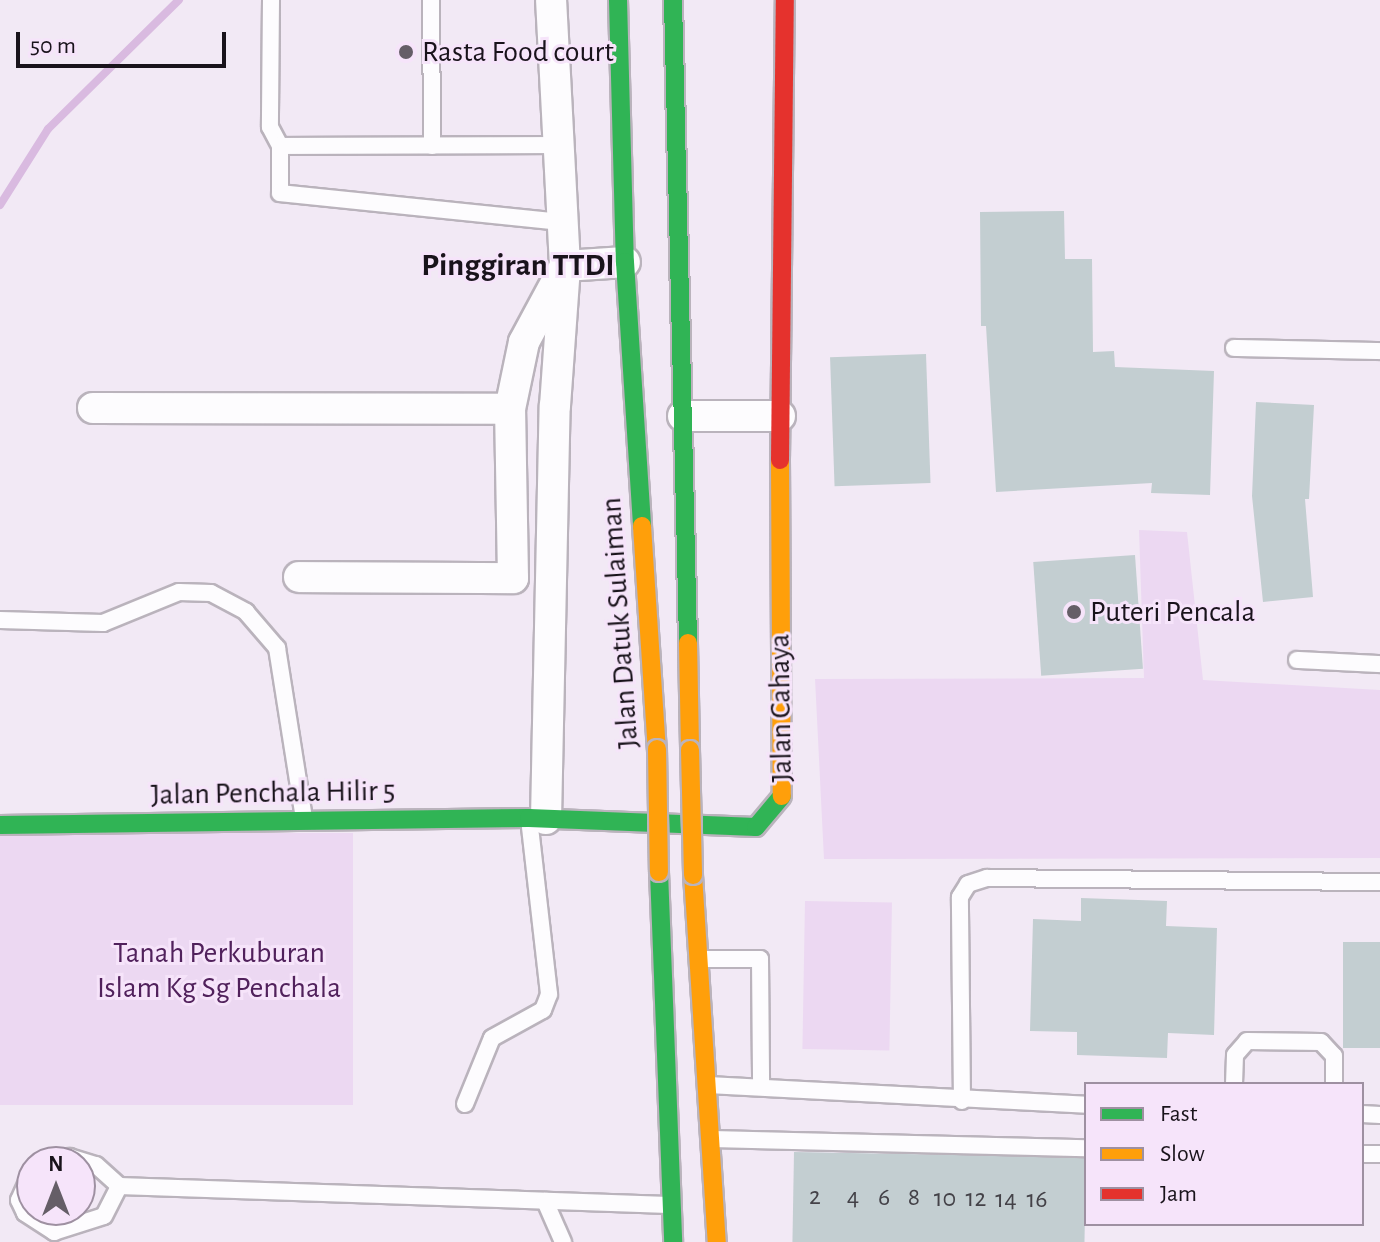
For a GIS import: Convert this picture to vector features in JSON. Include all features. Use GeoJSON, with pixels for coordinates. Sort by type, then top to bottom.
{"type":"FeatureCollection","features":[{"type":"Feature","properties":{"kind":"main road","name":"Jalan Datuk Sulaiman"},"geometry":{"type":"LineString","coordinates":[[618,0],[625,262],[657,749],[659,872],[686,1085],[693,1205],[717,1242]]}},
{"type":"Feature","properties":{"kind":"main road","name":"Jalan Datuk Sulaiman"},"geometry":{"type":"LineString","coordinates":[[673,0],[693,875],[698,959],[686,1085],[710,1139],[693,1205],[673,1242]]}},
{"type":"Feature","properties":{"kind":"main road","name":"Jalan Cahaya"},"geometry":{"type":"LineString","coordinates":[[538,819],[756,827],[782,800],[780,416],[785,0]]}},
{"type":"Feature","properties":{"kind":"main road","name":"Jalan Penchala Hilir 5"},"geometry":{"type":"LineString","coordinates":[[0,825],[304,819],[538,819]]}},
{"type":"Feature","properties":{"kind":"street"},"geometry":{"type":"LineString","coordinates":[[538,819],[555,406],[565,266],[551,0]]}},
{"type":"Feature","properties":{"kind":"street"},"geometry":{"type":"LineString","coordinates":[[565,266],[625,262]]}},
{"type":"Feature","properties":{"kind":"street"},"geometry":{"type":"LineString","coordinates":[[299,577],[513,578],[510,409],[524,342],[565,266]]}},
{"type":"Feature","properties":{"kind":"street"},"geometry":{"type":"LineString","coordinates":[[93,408],[510,409]]}},
{"type":"Feature","properties":{"kind":"street"},"geometry":{"type":"LineString","coordinates":[[683,416],[780,416]]}},
{"type":"Feature","properties":{"kind":"lane"},"geometry":{"type":"LineString","coordinates":[[271,0],[270,127],[280,146],[280,193],[561,222]]}},
{"type":"Feature","properties":{"kind":"lane"},"geometry":{"type":"LineString","coordinates":[[431,0],[432,146]]}},
{"type":"Feature","properties":{"kind":"lane"},"geometry":{"type":"LineString","coordinates":[[280,146],[557,145]]}},
{"type":"Feature","properties":{"kind":"lane"},"geometry":{"type":"LineString","coordinates":[[1234,348],[1380,351]]}},
{"type":"Feature","properties":{"kind":"lane"},"geometry":{"type":"LineString","coordinates":[[0,620],[103,623],[179,592],[211,593],[246,612],[277,648],[304,819]]}},
{"type":"Feature","properties":{"kind":"lane"},"geometry":{"type":"LineString","coordinates":[[1297,660],[1380,664]]}},
{"type":"Feature","properties":{"kind":"lane"},"geometry":{"type":"LineString","coordinates":[[465,1104],[492,1038],[543,1010],[549,994],[538,819]]}},
{"type":"Feature","properties":{"kind":"lane"},"geometry":{"type":"LineString","coordinates":[[962,1101],[960,897],[968,884],[987,878],[1380,882]]}},
{"type":"Feature","properties":{"kind":"lane"},"geometry":{"type":"LineString","coordinates":[[698,959],[760,959],[761,1086]]}},
{"type":"Feature","properties":{"kind":"lane"},"geometry":{"type":"LineString","coordinates":[[1234,1082],[1235,1055],[1247,1041],[1321,1042],[1334,1056],[1334,1082]]}},
{"type":"Feature","properties":{"kind":"lane"},"geometry":{"type":"LineString","coordinates":[[686,1085],[761,1086],[962,1101],[1084,1105]]}},
{"type":"Feature","properties":{"kind":"lane"},"geometry":{"type":"LineString","coordinates":[[710,1139],[1084,1148]]}},
{"type":"Feature","properties":{"kind":"lane"},"geometry":{"type":"LineString","coordinates":[[96,1165],[119,1186],[693,1205]]}},
{"type":"Feature","properties":{"kind":"lane"},"geometry":{"type":"LineString","coordinates":[[96,1219],[104,1216],[119,1186]]}},
{"type":"Feature","properties":{"kind":"lane"},"geometry":{"type":"LineString","coordinates":[[545,1201],[563,1242]]}},
{"type":"Feature","properties":{"kind":"lane"},"geometry":{"type":"LineString","coordinates":[[45,1226],[54,1232],[73,1226]]}},
{"type":"Feature","properties":{"kind":"green space"},"geometry":{"type":"Polygon","coordinates":[[[1139,530],[1187,532],[1203,680],[1380,690],[1380,858],[824,859],[815,679],[1144,678],[1139,530]]]}},
{"type":"Feature","properties":{"kind":"green space","name":"Tanah Perkuburan Islam Kg Sg Penchala"},"geometry":{"type":"Polygon","coordinates":[[[0,833],[353,833],[353,1105],[0,1105],[0,833]]]}},
{"type":"Feature","properties":{"kind":"green space"},"geometry":{"type":"Polygon","coordinates":[[[805,901],[892,903],[889,1050],[802,1049],[805,901]]]}},
{"type":"Feature","properties":{"kind":"building"},"geometry":{"type":"Polygon","coordinates":[[[1064,211],[1065,259],[1092,259],[1093,352],[1114,351],[1115,367],[1214,371],[1210,495],[1151,493],[1152,483],[996,492],[986,326],[981,326],[980,212],[1064,211]]]}},
{"type":"Feature","properties":{"kind":"building"},"geometry":{"type":"Polygon","coordinates":[[[926,354],[931,483],[835,486],[830,357],[926,354]]]}},
{"type":"Feature","properties":{"kind":"building"},"geometry":{"type":"Polygon","coordinates":[[[1256,402],[1314,405],[1309,499],[1305,499],[1313,597],[1263,602],[1252,496],[1256,402]]]}},
{"type":"Feature","properties":{"kind":"building"},"geometry":{"type":"Polygon","coordinates":[[[1135,555],[1143,669],[1041,676],[1033,562],[1135,555]]]}},
{"type":"Feature","properties":{"kind":"building"},"geometry":{"type":"Polygon","coordinates":[[[1081,898],[1167,901],[1166,926],[1217,928],[1214,1035],[1168,1033],[1167,1058],[1077,1055],[1077,1032],[1030,1031],[1033,919],[1081,921],[1081,898]]]}},
{"type":"Feature","properties":{"kind":"building"},"geometry":{"type":"Polygon","coordinates":[[[1343,942],[1380,942],[1380,1048],[1343,1048],[1343,942]]]}},
{"type":"Feature","properties":{"kind":"building"},"geometry":{"type":"Polygon","coordinates":[[[794,1152],[1084,1157],[1084,1242],[792,1242],[794,1152]]]}},
{"type":"Feature","properties":{"kind":"waterway"},"geometry":{"type":"LineString","coordinates":[[0,205],[48,129],[179,0]]}},
{"type":"Feature","properties":{"kind":"traffic: fast"},"geometry":{"type":"LineString","coordinates":[[618,0],[625,262],[642,526]]}},
{"type":"Feature","properties":{"kind":"traffic: fast"},"geometry":{"type":"LineString","coordinates":[[673,0],[688,643]]}},
{"type":"Feature","properties":{"kind":"traffic: fast"},"geometry":{"type":"LineString","coordinates":[[0,825],[529,818],[756,827],[782,796]]}},
{"type":"Feature","properties":{"kind":"traffic: fast"},"geometry":{"type":"LineString","coordinates":[[659,872],[673,1242]]}},
{"type":"Feature","properties":{"kind":"traffic: slow"},"geometry":{"type":"LineString","coordinates":[[780,460],[782,796]]}},
{"type":"Feature","properties":{"kind":"traffic: slow"},"geometry":{"type":"LineString","coordinates":[[642,526],[657,749]]}},
{"type":"Feature","properties":{"kind":"traffic: slow"},"geometry":{"type":"LineString","coordinates":[[688,643],[690,750]]}},
{"type":"Feature","properties":{"kind":"traffic: slow"},"geometry":{"type":"LineString","coordinates":[[657,749],[659,872]]}},
{"type":"Feature","properties":{"kind":"traffic: slow"},"geometry":{"type":"LineString","coordinates":[[690,750],[693,875]]}},
{"type":"Feature","properties":{"kind":"traffic: slow"},"geometry":{"type":"LineString","coordinates":[[693,875],[717,1242]]}},
{"type":"Feature","properties":{"kind":"traffic: jam"},"geometry":{"type":"LineString","coordinates":[[780,460],[785,0]]}},
{"type":"Feature","properties":{"kind":"place","name":"Rasta Food court"},"geometry":{"type":"Point","coordinates":[406,52]}},
{"type":"Feature","properties":{"kind":"place","name":"Puteri Pencala"},"geometry":{"type":"Point","coordinates":[1074,612]}},
{"type":"Feature","properties":{"kind":"district","name":"Pinggiran TTDI"},"geometry":{"type":"Point","coordinates":[518,265]}}]}
